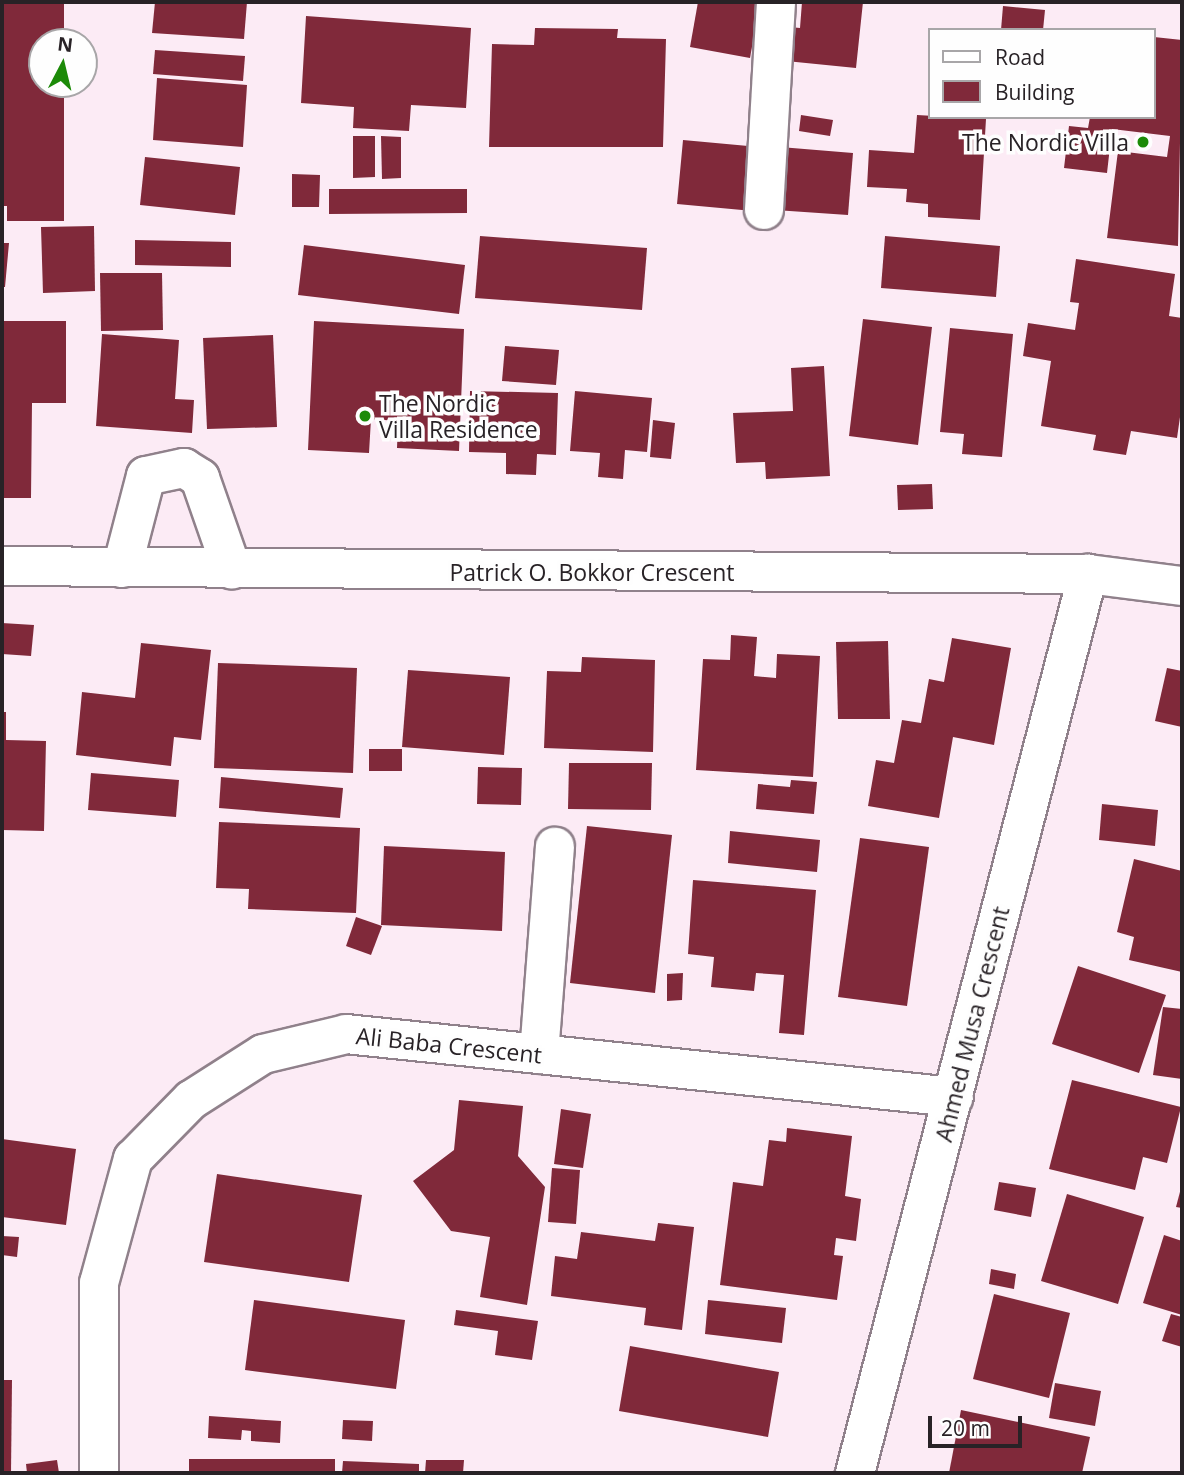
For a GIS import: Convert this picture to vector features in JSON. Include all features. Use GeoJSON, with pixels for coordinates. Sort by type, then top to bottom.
{"type":"FeatureCollection","features":[{"type":"Feature","properties":{"kind":"street"},"geometry":{"type":"LineString","coordinates":[[764,210],[776,2]]}},
{"type":"Feature","properties":{"kind":"street"},"geometry":{"type":"LineString","coordinates":[[122,568],[146,476],[184,468],[201,478],[232,570]]}},
{"type":"Feature","properties":{"kind":"street","name":"Patrick O. Bokkor Crescent"},"geometry":{"type":"LineString","coordinates":[[2,566],[232,570],[1088,573],[1182,586]]}},
{"type":"Feature","properties":{"kind":"street","name":"Ahmed Musa Crescent"},"geometry":{"type":"LineString","coordinates":[[855,1473],[1088,573]]}},
{"type":"Feature","properties":{"kind":"street"},"geometry":{"type":"LineString","coordinates":[[539,1054],[555,847]]}},
{"type":"Feature","properties":{"kind":"street","name":"Ali Baba Crescent"},"geometry":{"type":"LineString","coordinates":[[99,1473],[99,1283],[133,1159],[191,1100],[262,1054],[346,1034],[954,1097]]}},
{"type":"Feature","properties":{"kind":"building"},"geometry":{"type":"Polygon","coordinates":[[[64,2],[64,28],[28,28],[28,98],[64,98],[64,221],[7,221],[7,206],[2,206],[2,3],[64,2]]]}},
{"type":"Feature","properties":{"kind":"building"},"geometry":{"type":"Polygon","coordinates":[[[155,2],[247,2],[244,39],[152,33],[155,2]]]}},
{"type":"Feature","properties":{"kind":"building"},"geometry":{"type":"Polygon","coordinates":[[[698,2],[760,2],[750,58],[690,47],[698,2]]]}},
{"type":"Feature","properties":{"kind":"building"},"geometry":{"type":"Polygon","coordinates":[[[802,2],[863,2],[856,68],[776,60],[779,26],[800,28],[802,2]]]}},
{"type":"Feature","properties":{"kind":"building"},"geometry":{"type":"Polygon","coordinates":[[[1003,6],[1045,10],[1043,28],[1001,28],[1003,6]]]}},
{"type":"Feature","properties":{"kind":"building"},"geometry":{"type":"Polygon","coordinates":[[[306,16],[471,28],[466,108],[411,105],[409,131],[353,128],[354,107],[301,103],[306,16]]]}},
{"type":"Feature","properties":{"kind":"building"},"geometry":{"type":"Polygon","coordinates":[[[535,28],[618,29],[617,38],[666,39],[663,147],[489,147],[492,44],[534,45],[535,28]]]}},
{"type":"Feature","properties":{"kind":"building"},"geometry":{"type":"Polygon","coordinates":[[[1156,37],[1182,40],[1178,246],[1107,238],[1118,151],[1167,157],[1170,136],[1112,129],[1107,173],[1064,168],[1069,126],[1088,128],[1090,119],[1156,119],[1156,37]]]}},
{"type":"Feature","properties":{"kind":"building"},"geometry":{"type":"Polygon","coordinates":[[[155,50],[245,56],[243,81],[153,74],[155,50]]]}},
{"type":"Feature","properties":{"kind":"building"},"geometry":{"type":"Polygon","coordinates":[[[157,78],[247,85],[243,147],[153,140],[157,78]]]}},
{"type":"Feature","properties":{"kind":"building"},"geometry":{"type":"Polygon","coordinates":[[[801,115],[833,120],[830,136],[799,131],[801,115]]]}},
{"type":"Feature","properties":{"kind":"building"},"geometry":{"type":"Polygon","coordinates":[[[917,115],[928,116],[928,119],[986,119],[980,220],[928,217],[928,204],[906,202],[907,189],[867,187],[869,150],[914,153],[917,115]]]}},
{"type":"Feature","properties":{"kind":"building"},"geometry":{"type":"Polygon","coordinates":[[[353,136],[375,136],[375,177],[353,178],[353,136]]]}},
{"type":"Feature","properties":{"kind":"building"},"geometry":{"type":"Polygon","coordinates":[[[381,136],[401,137],[401,178],[382,179],[381,136]]]}},
{"type":"Feature","properties":{"kind":"building"},"geometry":{"type":"Polygon","coordinates":[[[683,140],[759,147],[753,211],[677,204],[683,140]]]}},
{"type":"Feature","properties":{"kind":"building"},"geometry":{"type":"Polygon","coordinates":[[[780,147],[853,153],[848,215],[775,210],[780,147]]]}},
{"type":"Feature","properties":{"kind":"building"},"geometry":{"type":"Polygon","coordinates":[[[145,157],[240,167],[235,215],[140,205],[145,157]]]}},
{"type":"Feature","properties":{"kind":"building"},"geometry":{"type":"Polygon","coordinates":[[[292,174],[320,175],[319,207],[292,207],[292,174]]]}},
{"type":"Feature","properties":{"kind":"building"},"geometry":{"type":"Polygon","coordinates":[[[329,189],[467,189],[467,213],[329,214],[329,189]]]}},
{"type":"Feature","properties":{"kind":"building"},"geometry":{"type":"Polygon","coordinates":[[[94,226],[95,291],[43,293],[41,227],[94,226]]]}},
{"type":"Feature","properties":{"kind":"building"},"geometry":{"type":"Polygon","coordinates":[[[480,236],[647,248],[642,310],[475,298],[480,236]]]}},
{"type":"Feature","properties":{"kind":"building"},"geometry":{"type":"Polygon","coordinates":[[[885,236],[1000,246],[996,297],[881,288],[885,236]]]}},
{"type":"Feature","properties":{"kind":"building"},"geometry":{"type":"Polygon","coordinates":[[[135,240],[231,242],[231,267],[135,265],[135,240]]]}},
{"type":"Feature","properties":{"kind":"building"},"geometry":{"type":"Polygon","coordinates":[[[2,243],[9,243],[5,287],[2,287],[2,243]]]}},
{"type":"Feature","properties":{"kind":"building"},"geometry":{"type":"Polygon","coordinates":[[[304,245],[465,265],[459,314],[298,295],[304,245]]]}},
{"type":"Feature","properties":{"kind":"building"},"geometry":{"type":"Polygon","coordinates":[[[1076,259],[1175,274],[1169,316],[1182,318],[1182,403],[1177,438],[1131,431],[1126,455],[1093,450],[1096,435],[1041,426],[1051,361],[1023,356],[1028,323],[1075,330],[1079,303],[1070,302],[1076,259]]]}},
{"type":"Feature","properties":{"kind":"building"},"geometry":{"type":"Polygon","coordinates":[[[100,273],[162,273],[163,330],[101,331],[100,273]]]}},
{"type":"Feature","properties":{"kind":"building"},"geometry":{"type":"Polygon","coordinates":[[[863,319],[932,327],[918,445],[849,436],[863,319]]]}},
{"type":"Feature","properties":{"kind":"building"},"geometry":{"type":"Polygon","coordinates":[[[2,321],[66,321],[66,403],[32,403],[31,498],[2,498],[2,321]]]}},
{"type":"Feature","properties":{"kind":"building"},"geometry":{"type":"Polygon","coordinates":[[[314,321],[464,329],[459,451],[397,448],[398,421],[371,419],[369,453],[308,450],[314,321]]]}},
{"type":"Feature","properties":{"kind":"building"},"geometry":{"type":"Polygon","coordinates":[[[950,328],[1013,334],[1002,457],[962,454],[964,434],[940,432],[950,328]]]}},
{"type":"Feature","properties":{"kind":"building"},"geometry":{"type":"Polygon","coordinates":[[[102,334],[179,340],[175,399],[194,400],[192,433],[96,426],[102,334]]]}},
{"type":"Feature","properties":{"kind":"building"},"geometry":{"type":"Polygon","coordinates":[[[273,335],[277,427],[207,429],[203,338],[273,335]]]}},
{"type":"Feature","properties":{"kind":"building"},"geometry":{"type":"Polygon","coordinates":[[[505,346],[559,350],[556,385],[502,381],[505,346]]]}},
{"type":"Feature","properties":{"kind":"building"},"geometry":{"type":"Polygon","coordinates":[[[824,366],[830,476],[766,479],[765,462],[736,463],[733,413],[793,411],[791,368],[824,366]]]}},
{"type":"Feature","properties":{"kind":"building"},"geometry":{"type":"Polygon","coordinates":[[[470,391],[558,393],[556,455],[537,454],[536,475],[506,474],[506,453],[469,452],[470,391]]]}},
{"type":"Feature","properties":{"kind":"building"},"geometry":{"type":"Polygon","coordinates":[[[575,391],[652,398],[647,452],[625,450],[623,479],[598,477],[600,453],[570,451],[575,391]]]}},
{"type":"Feature","properties":{"kind":"building"},"geometry":{"type":"Polygon","coordinates":[[[653,420],[675,423],[671,459],[650,457],[653,420]]]}},
{"type":"Feature","properties":{"kind":"building"},"geometry":{"type":"Polygon","coordinates":[[[932,484],[933,509],[898,510],[897,485],[932,484]]]}},
{"type":"Feature","properties":{"kind":"building"},"geometry":{"type":"Polygon","coordinates":[[[2,623],[34,625],[31,656],[2,654],[2,623]]]}},
{"type":"Feature","properties":{"kind":"building"},"geometry":{"type":"Polygon","coordinates":[[[731,635],[757,637],[754,676],[776,678],[777,654],[820,656],[813,777],[696,770],[703,659],[730,660],[731,635]]]}},
{"type":"Feature","properties":{"kind":"building"},"geometry":{"type":"Polygon","coordinates":[[[952,638],[1011,648],[994,745],[953,737],[939,818],[868,806],[876,760],[894,763],[902,720],[921,723],[929,679],[944,682],[952,638]]]}},
{"type":"Feature","properties":{"kind":"building"},"geometry":{"type":"Polygon","coordinates":[[[888,641],[890,719],[838,719],[836,642],[888,641]]]}},
{"type":"Feature","properties":{"kind":"building"},"geometry":{"type":"Polygon","coordinates":[[[141,643],[211,650],[201,740],[174,737],[171,766],[76,755],[82,692],[135,698],[141,643]]]}},
{"type":"Feature","properties":{"kind":"building"},"geometry":{"type":"Polygon","coordinates":[[[582,657],[655,660],[653,752],[544,748],[547,671],[581,672],[582,657]]]}},
{"type":"Feature","properties":{"kind":"building"},"geometry":{"type":"Polygon","coordinates":[[[218,663],[357,668],[353,773],[214,768],[218,663]]]}},
{"type":"Feature","properties":{"kind":"building"},"geometry":{"type":"Polygon","coordinates":[[[1167,668],[1182,671],[1182,727],[1155,721],[1167,668]]]}},
{"type":"Feature","properties":{"kind":"building"},"geometry":{"type":"Polygon","coordinates":[[[408,670],[510,677],[504,755],[402,747],[408,670]]]}},
{"type":"Feature","properties":{"kind":"building"},"geometry":{"type":"Polygon","coordinates":[[[2,712],[6,712],[6,740],[46,741],[44,831],[2,830],[2,712]]]}},
{"type":"Feature","properties":{"kind":"building"},"geometry":{"type":"Polygon","coordinates":[[[369,749],[402,749],[402,771],[369,771],[369,749]]]}},
{"type":"Feature","properties":{"kind":"building"},"geometry":{"type":"Polygon","coordinates":[[[569,763],[652,763],[651,810],[568,809],[569,763]]]}},
{"type":"Feature","properties":{"kind":"building"},"geometry":{"type":"Polygon","coordinates":[[[478,767],[522,768],[521,805],[477,804],[478,767]]]}},
{"type":"Feature","properties":{"kind":"building"},"geometry":{"type":"Polygon","coordinates":[[[91,773],[179,780],[176,817],[88,810],[91,773]]]}},
{"type":"Feature","properties":{"kind":"building"},"geometry":{"type":"Polygon","coordinates":[[[221,777],[343,788],[340,818],[219,808],[221,777]]]}},
{"type":"Feature","properties":{"kind":"building"},"geometry":{"type":"Polygon","coordinates":[[[791,780],[817,782],[814,814],[756,809],[758,784],[790,787],[791,780]]]}},
{"type":"Feature","properties":{"kind":"building"},"geometry":{"type":"Polygon","coordinates":[[[1102,804],[1158,810],[1155,846],[1099,840],[1102,804]]]}},
{"type":"Feature","properties":{"kind":"building"},"geometry":{"type":"Polygon","coordinates":[[[219,822],[360,828],[356,913],[248,909],[249,889],[216,888],[219,822]]]}},
{"type":"Feature","properties":{"kind":"building"},"geometry":{"type":"Polygon","coordinates":[[[587,826],[672,835],[655,993],[570,983],[587,826]]]}},
{"type":"Feature","properties":{"kind":"building"},"geometry":{"type":"Polygon","coordinates":[[[730,831],[820,840],[817,872],[728,863],[730,831]]]}},
{"type":"Feature","properties":{"kind":"building"},"geometry":{"type":"Polygon","coordinates":[[[860,838],[929,847],[907,1006],[838,997],[860,838]]]}},
{"type":"Feature","properties":{"kind":"building"},"geometry":{"type":"Polygon","coordinates":[[[384,846],[505,852],[502,931],[381,925],[384,846]]]}},
{"type":"Feature","properties":{"kind":"building"},"geometry":{"type":"Polygon","coordinates":[[[1134,859],[1182,871],[1182,972],[1129,960],[1134,937],[1117,932],[1134,859]]]}},
{"type":"Feature","properties":{"kind":"building"},"geometry":{"type":"Polygon","coordinates":[[[693,880],[816,890],[804,1035],[779,1033],[784,975],[756,973],[754,991],[711,987],[714,957],[688,954],[693,880]]]}},
{"type":"Feature","properties":{"kind":"building"},"geometry":{"type":"Polygon","coordinates":[[[356,917],[382,926],[371,955],[346,946],[356,917]]]}},
{"type":"Feature","properties":{"kind":"building"},"geometry":{"type":"Polygon","coordinates":[[[1078,966],[1166,995],[1139,1073],[1052,1044],[1078,966]]]}},
{"type":"Feature","properties":{"kind":"building"},"geometry":{"type":"Polygon","coordinates":[[[683,973],[682,1000],[667,1001],[667,974],[683,973]]]}},
{"type":"Feature","properties":{"kind":"building"},"geometry":{"type":"Polygon","coordinates":[[[1163,1007],[1182,1009],[1182,1079],[1153,1075],[1163,1007]]]}},
{"type":"Feature","properties":{"kind":"building"},"geometry":{"type":"Polygon","coordinates":[[[1072,1080],[1181,1107],[1167,1163],[1143,1157],[1135,1190],[1049,1169],[1072,1080]]]}},
{"type":"Feature","properties":{"kind":"building"},"geometry":{"type":"Polygon","coordinates":[[[459,1100],[523,1106],[518,1156],[545,1187],[527,1305],[480,1297],[490,1237],[451,1231],[413,1181],[454,1150],[459,1100]]]}},
{"type":"Feature","properties":{"kind":"building"},"geometry":{"type":"Polygon","coordinates":[[[561,1109],[591,1114],[583,1168],[554,1164],[561,1109]]]}},
{"type":"Feature","properties":{"kind":"building"},"geometry":{"type":"Polygon","coordinates":[[[787,1128],[852,1136],[845,1196],[861,1199],[856,1241],[836,1238],[834,1255],[843,1256],[837,1300],[720,1285],[733,1182],[763,1186],[769,1140],[786,1142],[787,1128]]]}},
{"type":"Feature","properties":{"kind":"building"},"geometry":{"type":"Polygon","coordinates":[[[2,1139],[76,1149],[66,1225],[2,1217],[2,1139]]]}},
{"type":"Feature","properties":{"kind":"building"},"geometry":{"type":"Polygon","coordinates":[[[552,1168],[580,1170],[576,1224],[548,1222],[552,1168]]]}},
{"type":"Feature","properties":{"kind":"building"},"geometry":{"type":"Polygon","coordinates":[[[217,1174],[362,1195],[349,1282],[204,1262],[217,1174]]]}},
{"type":"Feature","properties":{"kind":"building"},"geometry":{"type":"Polygon","coordinates":[[[999,1182],[1036,1188],[1031,1217],[994,1210],[999,1182]]]}},
{"type":"Feature","properties":{"kind":"building"},"geometry":{"type":"Polygon","coordinates":[[[1182,1188],[1182,1208],[1176,1207],[1182,1188]]]}},
{"type":"Feature","properties":{"kind":"building"},"geometry":{"type":"Polygon","coordinates":[[[1067,1194],[1144,1217],[1118,1304],[1041,1281],[1067,1194]]]}},
{"type":"Feature","properties":{"kind":"building"},"geometry":{"type":"Polygon","coordinates":[[[658,1223],[694,1227],[682,1330],[644,1325],[646,1308],[551,1296],[555,1256],[577,1259],[581,1232],[655,1241],[658,1223]]]}},
{"type":"Feature","properties":{"kind":"building"},"geometry":{"type":"Polygon","coordinates":[[[1164,1235],[1182,1241],[1182,1315],[1143,1303],[1164,1235]]]}},
{"type":"Feature","properties":{"kind":"building"},"geometry":{"type":"Polygon","coordinates":[[[2,1236],[19,1237],[17,1257],[2,1255],[2,1236]]]}},
{"type":"Feature","properties":{"kind":"building"},"geometry":{"type":"Polygon","coordinates":[[[991,1269],[1016,1274],[1014,1289],[989,1284],[991,1269]]]}},
{"type":"Feature","properties":{"kind":"building"},"geometry":{"type":"Polygon","coordinates":[[[994,1294],[1070,1313],[1049,1398],[973,1379],[994,1294]]]}},
{"type":"Feature","properties":{"kind":"building"},"geometry":{"type":"Polygon","coordinates":[[[254,1300],[405,1320],[396,1389],[245,1370],[254,1300]]]}},
{"type":"Feature","properties":{"kind":"building"},"geometry":{"type":"Polygon","coordinates":[[[708,1300],[786,1308],[782,1343],[705,1334],[708,1300]]]}},
{"type":"Feature","properties":{"kind":"building"},"geometry":{"type":"Polygon","coordinates":[[[456,1310],[538,1321],[532,1360],[495,1355],[498,1331],[454,1325],[456,1310]]]}},
{"type":"Feature","properties":{"kind":"building"},"geometry":{"type":"Polygon","coordinates":[[[1171,1314],[1182,1317],[1182,1347],[1162,1341],[1171,1314]]]}},
{"type":"Feature","properties":{"kind":"building"},"geometry":{"type":"Polygon","coordinates":[[[630,1346],[779,1372],[768,1437],[619,1411],[630,1346]]]}},
{"type":"Feature","properties":{"kind":"building"},"geometry":{"type":"Polygon","coordinates":[[[2,1380],[12,1380],[11,1473],[2,1473],[2,1380]]]}},
{"type":"Feature","properties":{"kind":"building"},"geometry":{"type":"Polygon","coordinates":[[[1055,1383],[1101,1391],[1095,1426],[1049,1418],[1055,1383]]]}},
{"type":"Feature","properties":{"kind":"building"},"geometry":{"type":"Polygon","coordinates":[[[961,1410],[1090,1437],[1082,1473],[949,1473],[961,1410]]]}},
{"type":"Feature","properties":{"kind":"building"},"geometry":{"type":"Polygon","coordinates":[[[209,1416],[281,1421],[280,1443],[251,1441],[251,1431],[242,1430],[241,1440],[208,1438],[209,1416]]]}},
{"type":"Feature","properties":{"kind":"building"},"geometry":{"type":"Polygon","coordinates":[[[343,1420],[373,1421],[372,1441],[342,1439],[343,1420]]]}},
{"type":"Feature","properties":{"kind":"building"},"geometry":{"type":"Polygon","coordinates":[[[189,1459],[335,1459],[335,1473],[189,1473],[189,1459]]]}},
{"type":"Feature","properties":{"kind":"building"},"geometry":{"type":"Polygon","coordinates":[[[57,1460],[59,1473],[27,1473],[26,1464],[57,1460]]]}},
{"type":"Feature","properties":{"kind":"building"},"geometry":{"type":"Polygon","coordinates":[[[426,1460],[464,1460],[463,1473],[425,1473],[426,1460]]]}},
{"type":"Feature","properties":{"kind":"building"},"geometry":{"type":"Polygon","coordinates":[[[343,1461],[419,1464],[419,1473],[342,1473],[343,1461]]]}},
{"type":"Feature","properties":{"kind":"place","name":"The Nordic Villa"},"geometry":{"type":"Point","coordinates":[1143,142]}},
{"type":"Feature","properties":{"kind":"place","name":"The Nordic Villa Residence"},"geometry":{"type":"Point","coordinates":[365,416]}}]}
